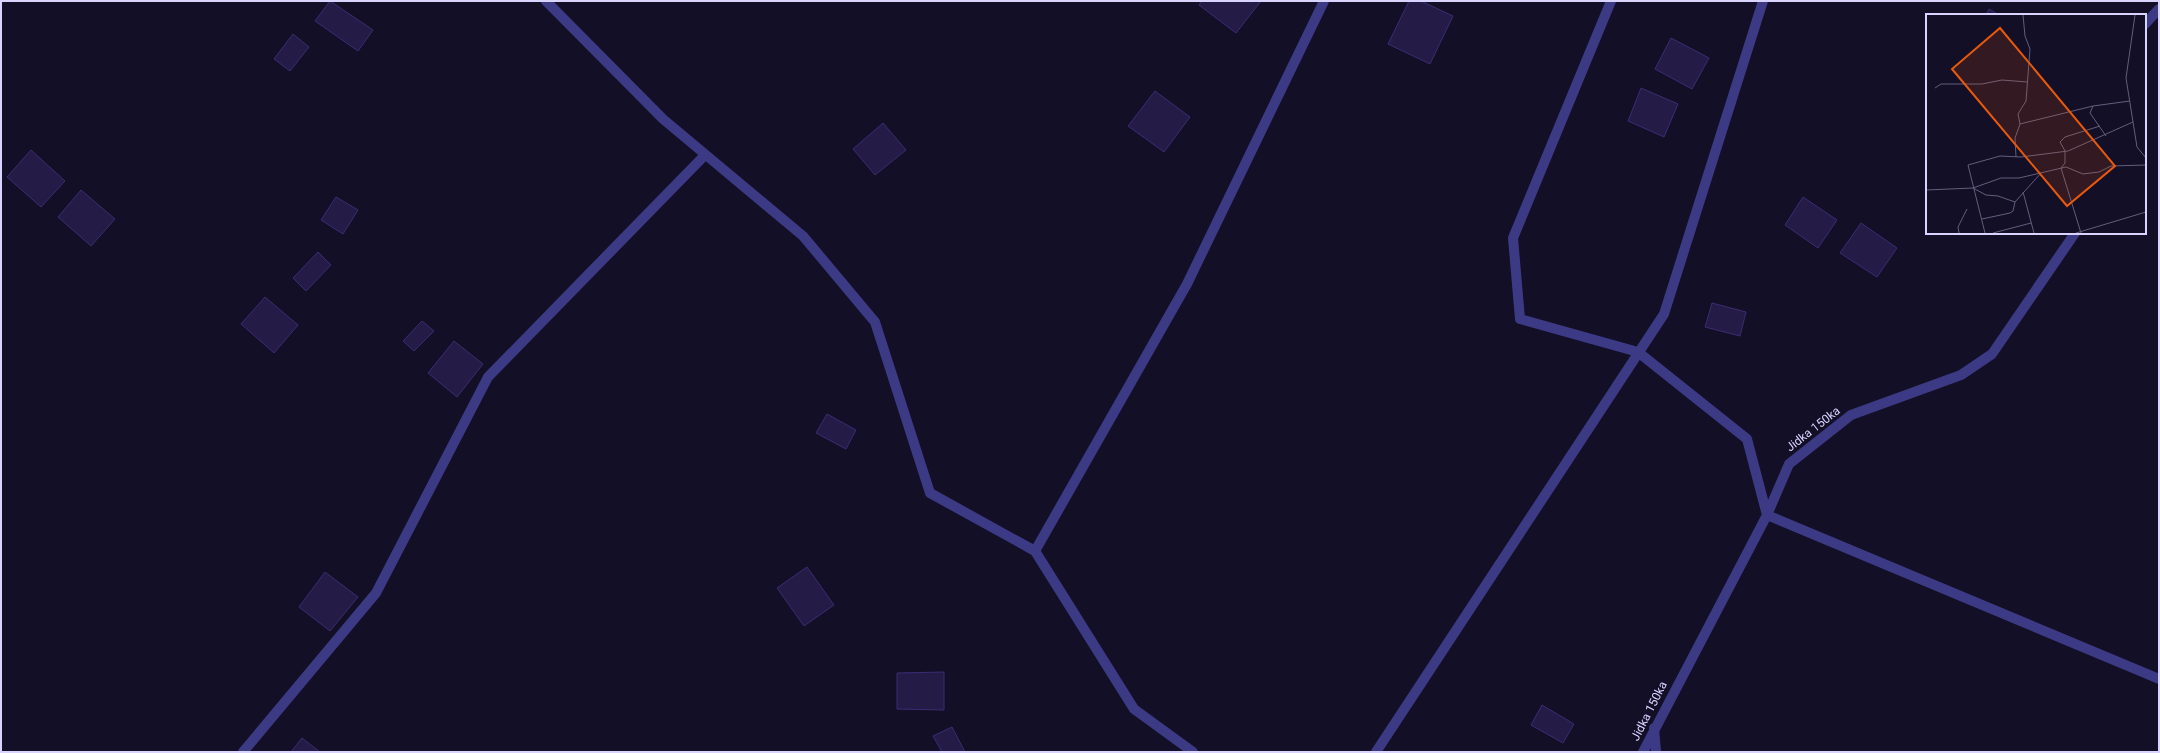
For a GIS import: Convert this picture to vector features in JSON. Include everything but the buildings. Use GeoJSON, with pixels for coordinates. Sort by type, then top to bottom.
{"type":"FeatureCollection","features":[{"type":"Feature","properties":{"kind":"street"},"geometry":{"type":"LineString","coordinates":[[546,1],[663,119],[803,236],[875,322],[930,493],[1035,551],[1134,709],[1193,752]]}},
{"type":"Feature","properties":{"kind":"street"},"geometry":{"type":"LineString","coordinates":[[1035,551],[1187,284],[1324,1]]}},
{"type":"Feature","properties":{"kind":"street"},"geometry":{"type":"LineString","coordinates":[[1611,1],[1513,238],[1520,319],[1638,352],[1747,439],[1767,515],[2159,679]]}},
{"type":"Feature","properties":{"kind":"street"},"geometry":{"type":"LineString","coordinates":[[1376,752],[1664,314],[1764,1]]}},
{"type":"Feature","properties":{"kind":"street"},"geometry":{"type":"LineString","coordinates":[[2146,23],[2159,9]]}},
{"type":"Feature","properties":{"kind":"street"},"geometry":{"type":"LineString","coordinates":[[243,752],[376,594],[488,377],[705,155]]}},
{"type":"Feature","properties":{"kind":"street","name":"Jidka 150ka"},"geometry":{"type":"LineString","coordinates":[[1643,752],[1654,728],[1767,515],[1789,464],[1851,415],[1961,375],[1992,354],[2074,234]]}},
{"type":"Feature","properties":{"kind":"street"},"geometry":{"type":"LineString","coordinates":[[1654,728],[1656,752]]}}]}
